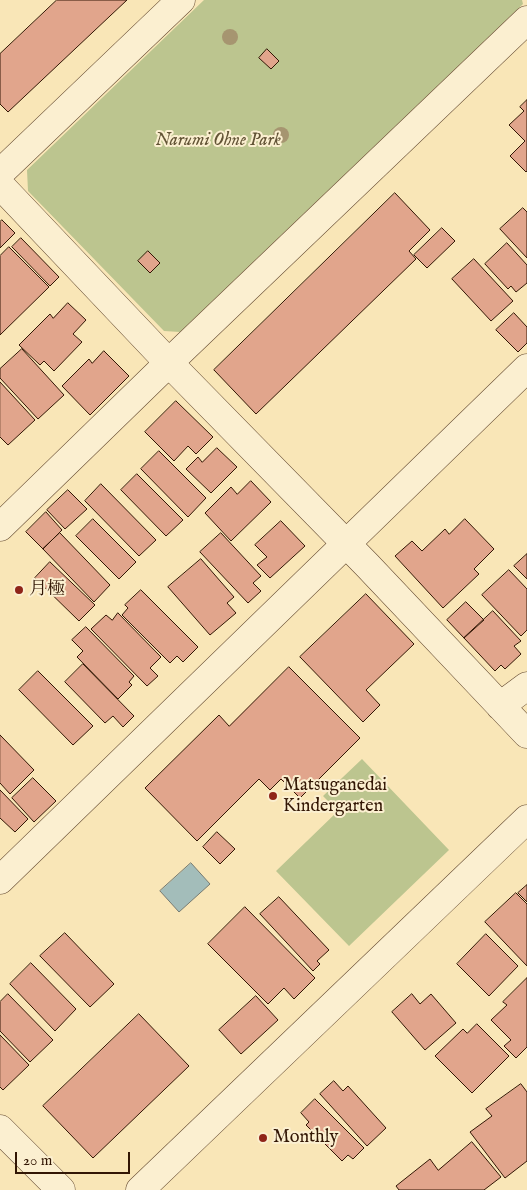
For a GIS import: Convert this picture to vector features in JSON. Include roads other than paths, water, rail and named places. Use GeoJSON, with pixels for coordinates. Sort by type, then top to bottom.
{"type":"FeatureCollection","features":[{"type":"Feature","properties":{"kind":"street"},"geometry":{"type":"LineString","coordinates":[[0,173],[181,0]]}},
{"type":"Feature","properties":{"kind":"street"},"geometry":{"type":"LineString","coordinates":[[0,528],[169,363],[527,20]]}},
{"type":"Feature","properties":{"kind":"street"},"geometry":{"type":"LineString","coordinates":[[0,184],[169,363],[527,734]]}},
{"type":"Feature","properties":{"kind":"street"},"geometry":{"type":"LineString","coordinates":[[0,880],[527,368]]}},
{"type":"Feature","properties":{"kind":"street"},"geometry":{"type":"LineString","coordinates":[[500,706],[527,686]]}},
{"type":"Feature","properties":{"kind":"street"},"geometry":{"type":"LineString","coordinates":[[140,1190],[527,819]]}},
{"type":"Feature","properties":{"kind":"street"},"geometry":{"type":"LineString","coordinates":[[0,1129],[61,1190]]}},
{"type":"Feature","properties":{"kind":"water"},"geometry":{"type":"Polygon","coordinates":[[[191,863],[210,884],[179,912],[160,891],[191,863]]]}},
{"type":"Feature","properties":{"kind":"place","name":"月極"},"geometry":{"type":"Point","coordinates":[19,590]}},
{"type":"Feature","properties":{"kind":"place","name":"Matsuganedai Kindergarten"},"geometry":{"type":"Point","coordinates":[273,796]}},
{"type":"Feature","properties":{"kind":"place","name":"Monthly"},"geometry":{"type":"Point","coordinates":[263,1138]}},
{"type":"Feature","properties":{"kind":"park label","name":"Narumi Ohne Park"},"geometry":{"type":"Point","coordinates":[218,141]}}]}
